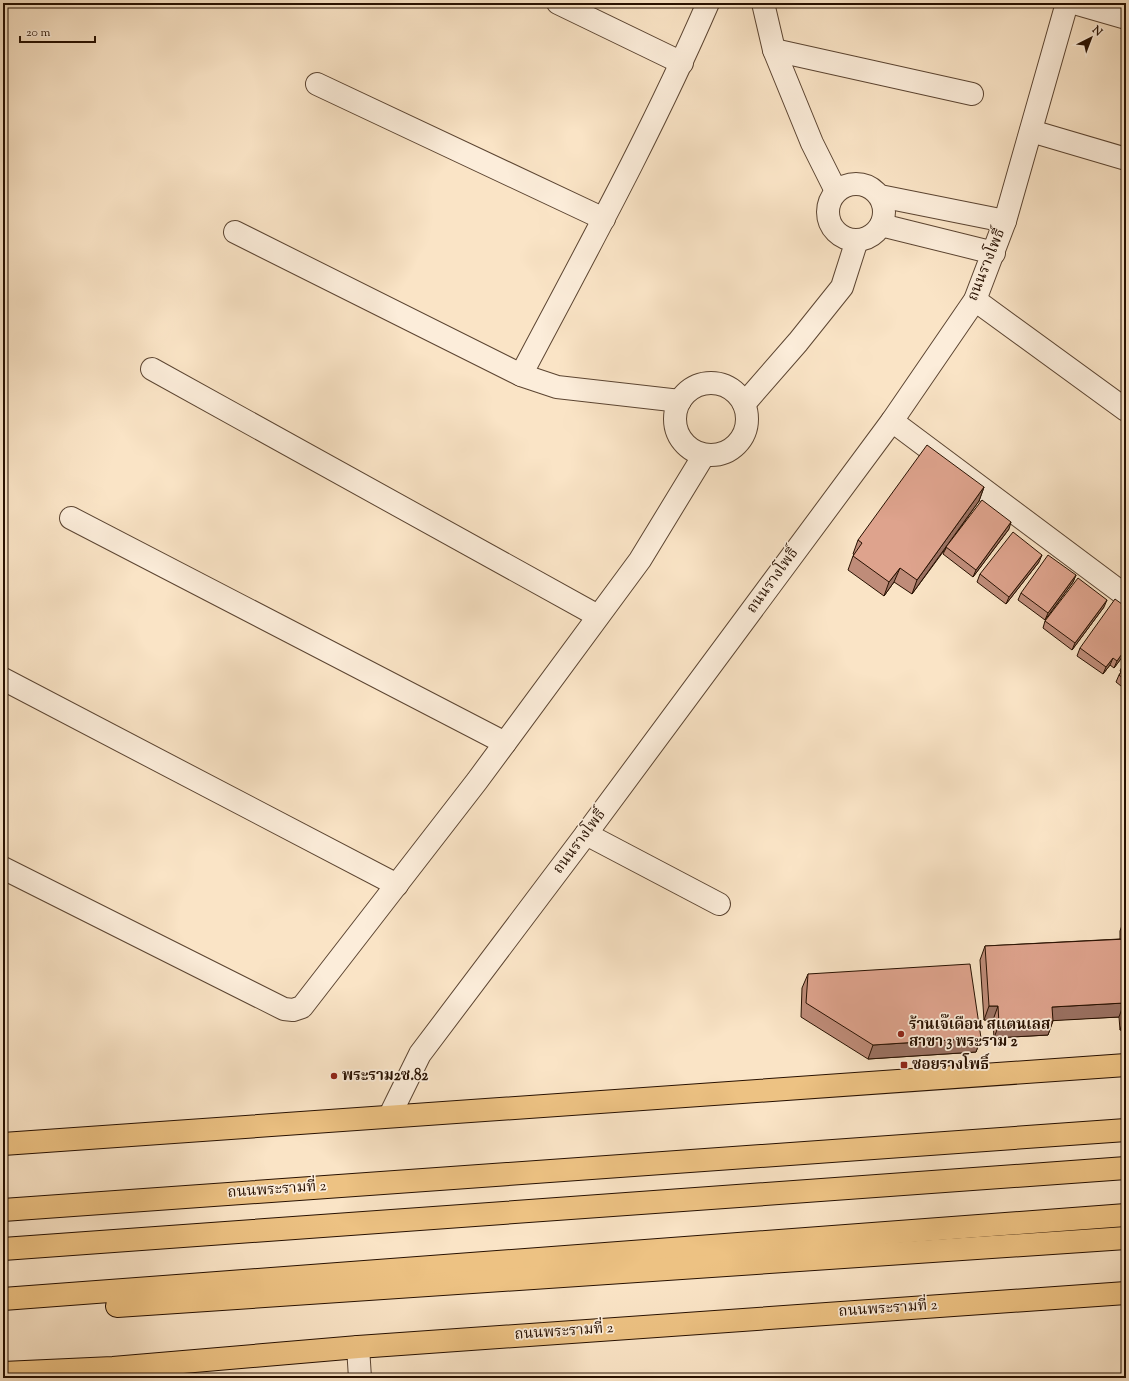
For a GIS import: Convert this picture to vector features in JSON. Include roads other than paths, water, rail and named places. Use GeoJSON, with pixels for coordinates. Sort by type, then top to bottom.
{"type":"FeatureCollection","features":[{"type":"Feature","properties":{"kind":"main road"},"geometry":{"type":"LineString","coordinates":[[3,1144],[390,1115],[1126,1065]]}},
{"type":"Feature","properties":{"kind":"main road","name":"ถนนพระรามที่ 2"},"geometry":{"type":"LineString","coordinates":[[3,1210],[1126,1130]]}},
{"type":"Feature","properties":{"kind":"main road"},"geometry":{"type":"LineString","coordinates":[[3,1249],[1126,1168]]}},
{"type":"Feature","properties":{"kind":"main road"},"geometry":{"type":"LineString","coordinates":[[3,1299],[1126,1215]]}},
{"type":"Feature","properties":{"kind":"main road"},"geometry":{"type":"LineString","coordinates":[[3,1313],[1126,1238]]}},
{"type":"Feature","properties":{"kind":"main road","name":"ถนนพระรามที่ 2"},"geometry":{"type":"LineString","coordinates":[[3,1373],[109,1373],[358,1347],[1126,1293]]}},
{"type":"Feature","properties":{"kind":"street"},"geometry":{"type":"LineString","coordinates":[[558,3],[682,62]]}},
{"type":"Feature","properties":{"kind":"street"},"geometry":{"type":"LineString","coordinates":[[521,374],[604,219],[682,62],[708,3]]}},
{"type":"Feature","properties":{"kind":"street"},"geometry":{"type":"LineString","coordinates":[[763,3],[774,50],[812,142],[836,191]]}},
{"type":"Feature","properties":{"kind":"street","name":"ถนนรางโพธิ์"},"geometry":{"type":"LineString","coordinates":[[390,1115],[420,1054],[586,834],[892,421],[975,300],[1005,221],[1067,3]]}},
{"type":"Feature","properties":{"kind":"street"},"geometry":{"type":"LineString","coordinates":[[1074,3],[1126,18]]}},
{"type":"Feature","properties":{"kind":"street"},"geometry":{"type":"LineString","coordinates":[[774,50],[972,94]]}},
{"type":"Feature","properties":{"kind":"street"},"geometry":{"type":"LineString","coordinates":[[317,84],[604,219]]}},
{"type":"Feature","properties":{"kind":"street"},"geometry":{"type":"LineString","coordinates":[[1031,131],[1126,159]]}},
{"type":"Feature","properties":{"kind":"street"},"geometry":{"type":"LineString","coordinates":[[854,183],[864,184],[873,189],[880,196],[884,205],[884,215],[882,225],[875,233],[867,238],[857,240],[848,239],[839,234],[830,222],[827,208],[830,199],[836,191],[845,185],[854,183]]}},
{"type":"Feature","properties":{"kind":"street"},"geometry":{"type":"LineString","coordinates":[[880,196],[1005,221]]}},
{"type":"Feature","properties":{"kind":"street"},"geometry":{"type":"LineString","coordinates":[[882,225],[994,253]]}},
{"type":"Feature","properties":{"kind":"street"},"geometry":{"type":"LineString","coordinates":[[235,232],[521,374],[557,386],[680,401]]}},
{"type":"Feature","properties":{"kind":"street"},"geometry":{"type":"LineString","coordinates":[[744,404],[798,342],[842,287],[857,240]]}},
{"type":"Feature","properties":{"kind":"street"},"geometry":{"type":"LineString","coordinates":[[975,300],[1126,410]]}},
{"type":"Feature","properties":{"kind":"street"},"geometry":{"type":"LineString","coordinates":[[152,369],[598,616]]}},
{"type":"Feature","properties":{"kind":"street"},"geometry":{"type":"LineString","coordinates":[[707,383],[718,383],[729,388],[738,395],[744,404],[748,415],[743,437],[736,446],[726,452],[715,455],[704,455],[693,451],[684,443],[678,434],[675,423],[675,412],[680,401],[686,392],[696,386],[707,383]]}},
{"type":"Feature","properties":{"kind":"street"},"geometry":{"type":"LineString","coordinates":[[892,421],[1126,596]]}},
{"type":"Feature","properties":{"kind":"street"},"geometry":{"type":"LineString","coordinates":[[3,868],[284,1009],[293,1010],[302,1007],[505,743],[640,560],[704,455]]}},
{"type":"Feature","properties":{"kind":"street"},"geometry":{"type":"LineString","coordinates":[[71,518],[505,743]]}},
{"type":"Feature","properties":{"kind":"street"},"geometry":{"type":"LineString","coordinates":[[3,679],[397,885]]}},
{"type":"Feature","properties":{"kind":"street"},"geometry":{"type":"LineString","coordinates":[[586,834],[719,904]]}},
{"type":"Feature","properties":{"kind":"street"},"geometry":{"type":"LineString","coordinates":[[358,1347],[360,1378]]}},
{"type":"Feature","properties":{"kind":"place","name":"ร้านเจ๊เดือน สแตนเลส สาขา 3 พระราม 2"},"geometry":{"type":"Point","coordinates":[901,1034]}},
{"type":"Feature","properties":{"kind":"place","name":"ซอยรางโพธิ์"},"geometry":{"type":"Point","coordinates":[904,1065]}},
{"type":"Feature","properties":{"kind":"place","name":"พระราม2ซ.82"},"geometry":{"type":"Point","coordinates":[334,1076]}}]}
